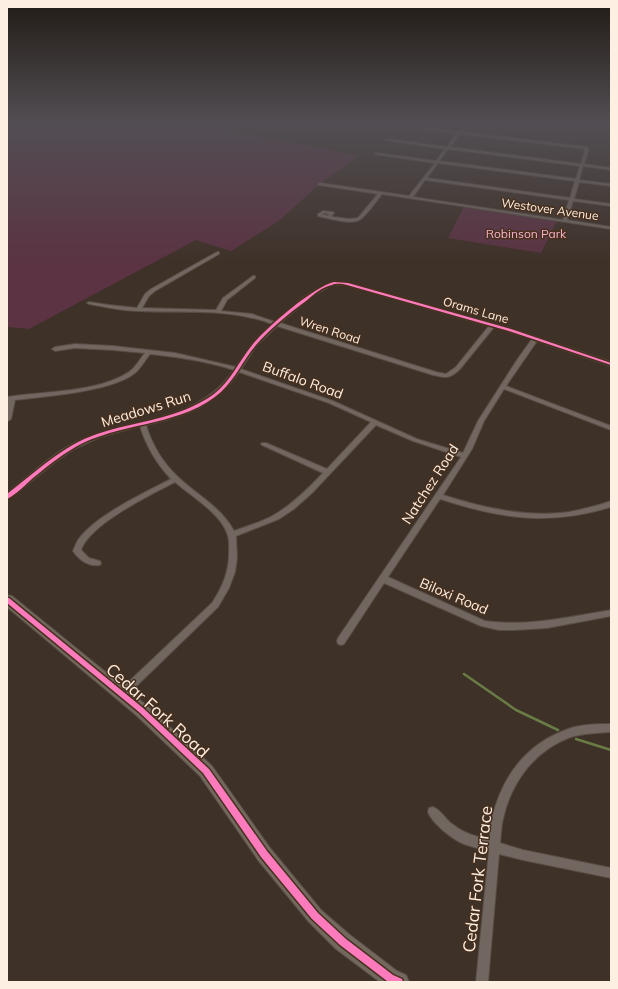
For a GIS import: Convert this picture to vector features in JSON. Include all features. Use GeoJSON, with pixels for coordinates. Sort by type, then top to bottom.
{"type":"FeatureCollection","features":[{"type":"Feature","properties":{"kind":"street"},"geometry":{"type":"LineString","coordinates":[[410,198],[430,170]]}},
{"type":"Feature","properties":{"kind":"street"},"geometry":{"type":"LineString","coordinates":[[497,170],[611,185]]}},
{"type":"Feature","properties":{"kind":"street"},"geometry":{"type":"LineString","coordinates":[[565,221],[581,170]]}},
{"type":"Feature","properties":{"kind":"street"},"geometry":{"type":"LineString","coordinates":[[424,179],[611,205]]}},
{"type":"Feature","properties":{"kind":"street","name":"Westover Avenue"},"geometry":{"type":"LineString","coordinates":[[320,184],[611,228]]}},
{"type":"Feature","properties":{"kind":"street"},"geometry":{"type":"LineString","coordinates":[[329,217],[350,220],[359,219],[380,194]]}},
{"type":"Feature","properties":{"kind":"street"},"geometry":{"type":"LineString","coordinates":[[138,310],[153,290],[217,253]]}},
{"type":"Feature","properties":{"kind":"street"},"geometry":{"type":"LineString","coordinates":[[218,312],[224,299],[253,277]]}},
{"type":"Feature","properties":{"kind":"street","name":"Meadows Run"},"geometry":{"type":"LineString","coordinates":[[7,497],[66,450],[82,441],[112,431],[178,414],[203,403],[220,391],[254,345],[314,293],[327,285],[334,283]]}},
{"type":"Feature","properties":{"kind":"street","name":"Orams Lane"},"geometry":{"type":"LineString","coordinates":[[334,283],[347,284],[493,325],[611,364]]}},
{"type":"Feature","properties":{"kind":"street","name":"Wren Road"},"geometry":{"type":"LineString","coordinates":[[89,303],[138,310],[218,312],[252,316],[435,374],[447,376],[456,371],[476,343],[493,325]]}},
{"type":"Feature","properties":{"kind":"street","name":"Natchez Road"},"geometry":{"type":"LineString","coordinates":[[341,641],[439,496],[464,456],[481,421],[536,338]]}},
{"type":"Feature","properties":{"kind":"street","name":"Buffalo Road"},"geometry":{"type":"LineString","coordinates":[[55,349],[66,346],[94,346],[192,358],[237,370],[331,402],[415,440],[464,456]]}},
{"type":"Feature","properties":{"kind":"street"},"geometry":{"type":"LineString","coordinates":[[8,419],[9,398],[64,392],[114,381],[133,371],[149,352]]}},
{"type":"Feature","properties":{"kind":"street"},"geometry":{"type":"LineString","coordinates":[[503,387],[611,428]]}},
{"type":"Feature","properties":{"kind":"street"},"geometry":{"type":"LineString","coordinates":[[231,535],[276,517],[291,507],[310,491],[375,422]]}},
{"type":"Feature","properties":{"kind":"street"},"geometry":{"type":"LineString","coordinates":[[122,694],[215,605],[226,588],[232,570],[233,550],[231,535],[216,513],[176,479],[155,453],[142,423]]}},
{"type":"Feature","properties":{"kind":"street"},"geometry":{"type":"LineString","coordinates":[[264,444],[328,472]]}},
{"type":"Feature","properties":{"kind":"street"},"geometry":{"type":"LineString","coordinates":[[98,563],[86,560],[77,551],[77,547],[82,538],[116,513],[176,479]]}},
{"type":"Feature","properties":{"kind":"street"},"geometry":{"type":"LineString","coordinates":[[439,496],[485,510],[521,516],[567,515],[592,510],[611,504]]}},
{"type":"Feature","properties":{"kind":"street","name":"Biloxi Road"},"geometry":{"type":"LineString","coordinates":[[384,578],[484,624],[496,626],[533,625],[611,613]]}},
{"type":"Feature","properties":{"kind":"street","name":"Cedar Fork Road"},"geometry":{"type":"LineString","coordinates":[[7,600],[141,710],[206,771],[268,860],[315,916],[350,948],[390,978],[399,982]]}},
{"type":"Feature","properties":{"kind":"street","name":"Cedar Fork Terrace"},"geometry":{"type":"LineString","coordinates":[[482,982],[497,820],[503,797],[514,776],[536,751],[551,742],[572,733],[611,728]]}},
{"type":"Feature","properties":{"kind":"street"},"geometry":{"type":"LineString","coordinates":[[433,812],[447,827],[458,835],[523,855],[611,873]]}},
{"type":"Feature","properties":{"kind":"green space"},"geometry":{"type":"Polygon","coordinates":[[[7,170],[339,170],[323,181],[280,220],[231,251],[196,240],[29,329],[7,327],[7,170]]]}},
{"type":"Feature","properties":{"kind":"green space","name":"Robinson Park"},"geometry":{"type":"Polygon","coordinates":[[[464,207],[557,221],[541,253],[448,238],[464,207]]]}},
{"type":"Feature","properties":{"kind":"waterway"},"geometry":{"type":"LineString","coordinates":[[464,674],[516,710],[558,730]]}},
{"type":"Feature","properties":{"kind":"waterway"},"geometry":{"type":"LineString","coordinates":[[576,739],[611,750]]}},
{"type":"Feature","properties":{"kind":"cycle path"},"geometry":{"type":"LineString","coordinates":[[7,497],[52,460],[82,442],[98,435],[167,417],[200,405],[221,390],[236,372],[254,345],[268,331],[310,296],[331,284],[347,284],[510,330],[611,364]]}},
{"type":"Feature","properties":{"kind":"cycle path"},"geometry":{"type":"LineString","coordinates":[[7,600],[141,710],[206,771],[264,854],[315,916],[343,942],[390,978],[399,982]]}}]}
